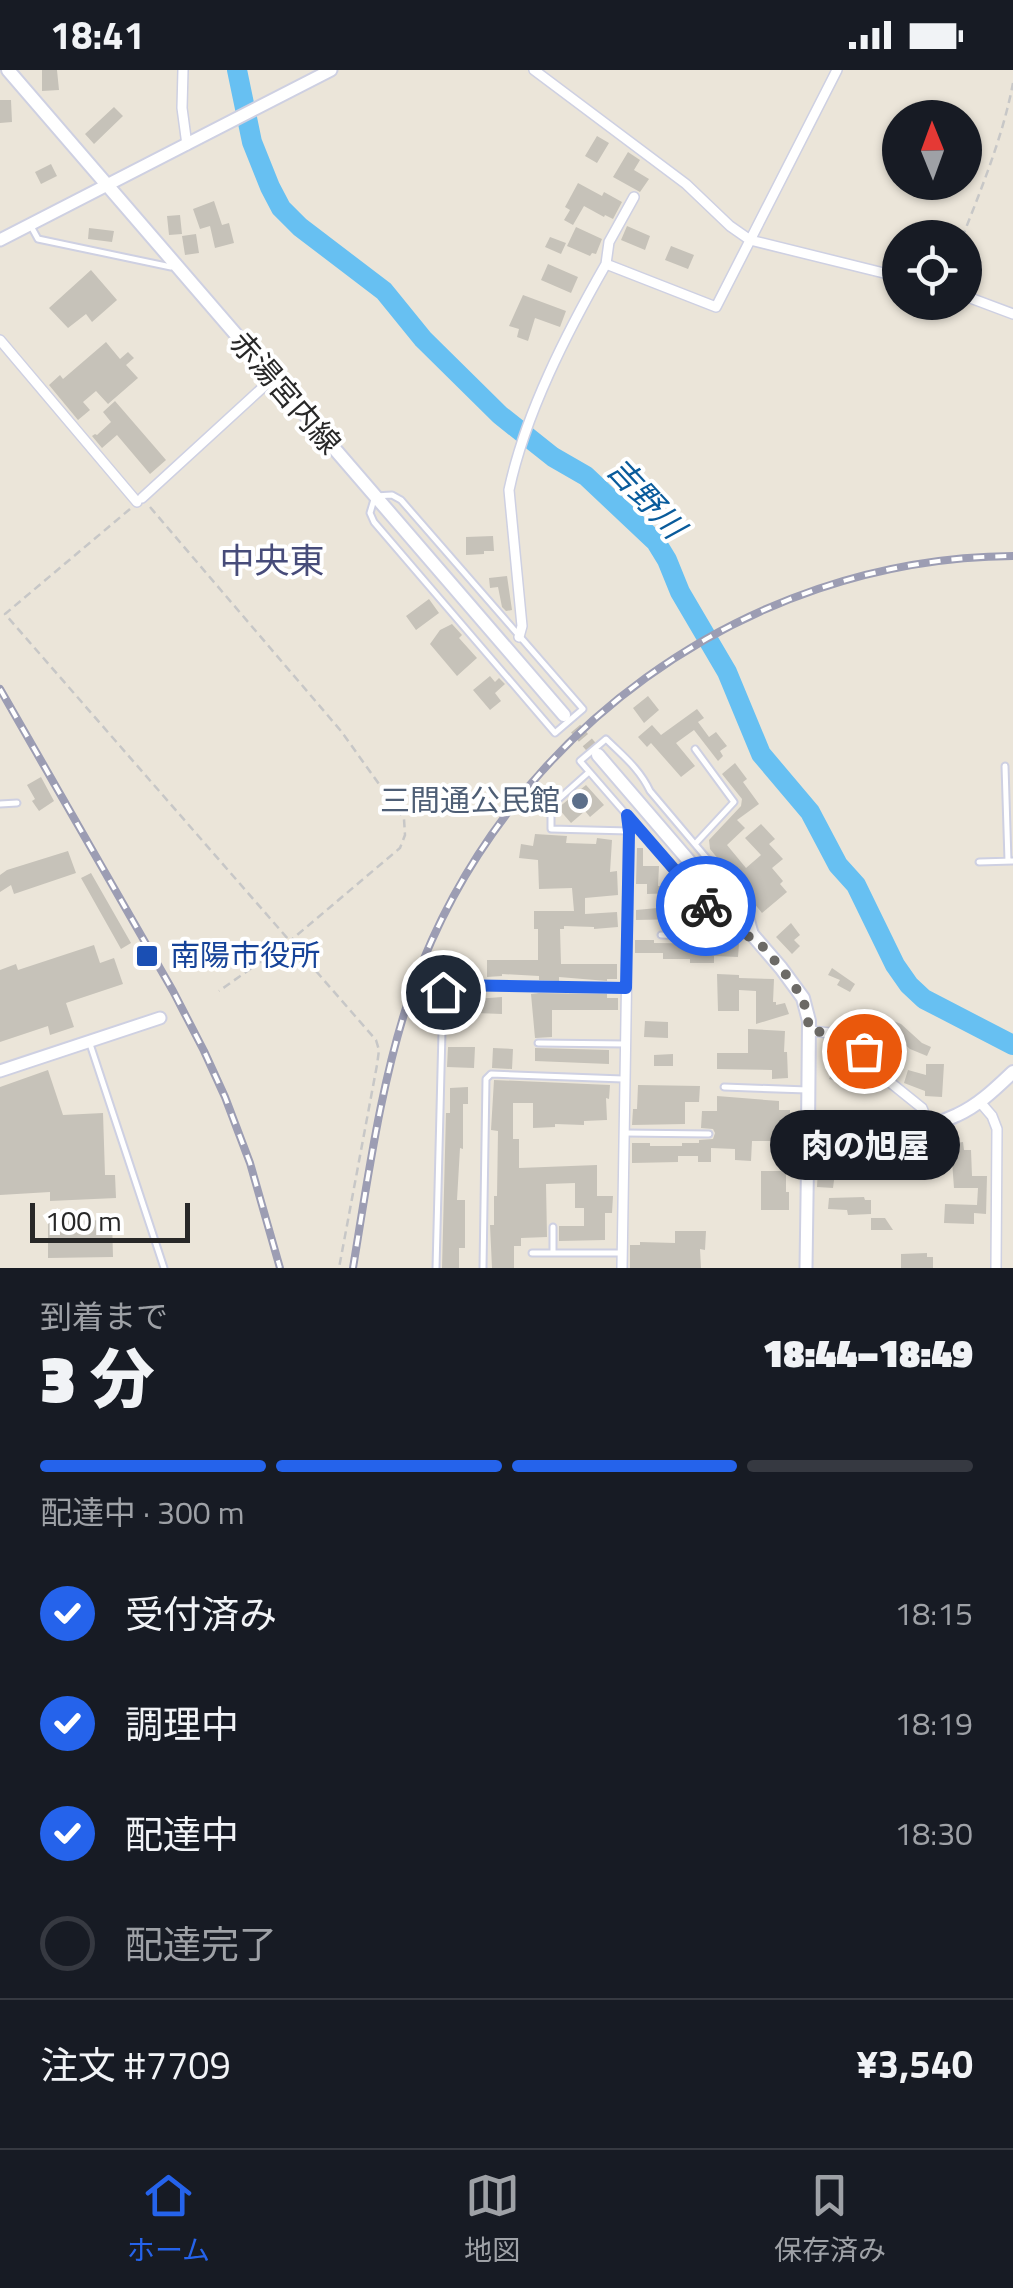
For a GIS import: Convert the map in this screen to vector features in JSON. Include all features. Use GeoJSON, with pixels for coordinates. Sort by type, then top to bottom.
{"type":"FeatureCollection","features":[{"type":"Feature","properties":{"kind":"main road","name":"赤湯宮内線"},"geometry":{"type":"LineString","coordinates":[[8,70],[564,715]]}},
{"type":"Feature","properties":{"kind":"main road"},"geometry":{"type":"LineString","coordinates":[[598,755],[803,998],[810,1031],[808,1130],[928,1125],[956,1116],[980,1102],[1013,1072]]}},
{"type":"Feature","properties":{"kind":"street"},"geometry":{"type":"LineString","coordinates":[[182,70],[187,145]]}},
{"type":"Feature","properties":{"kind":"street"},"geometry":{"type":"LineString","coordinates":[[534,70],[686,184],[750,240],[882,273]]}},
{"type":"Feature","properties":{"kind":"street"},"geometry":{"type":"LineString","coordinates":[[606,264],[716,307],[837,70]]}},
{"type":"Feature","properties":{"kind":"street"},"geometry":{"type":"LineString","coordinates":[[0,240],[328,72]]}},
{"type":"Feature","properties":{"kind":"street"},"geometry":{"type":"LineString","coordinates":[[519,637],[522,626],[509,490],[513,472],[544,383],[606,264],[610,242],[634,197]]}},
{"type":"Feature","properties":{"kind":"street"},"geometry":{"type":"LineString","coordinates":[[982,302],[1013,314]]}},
{"type":"Feature","properties":{"kind":"street"},"geometry":{"type":"LineString","coordinates":[[0,340],[140,500],[272,378]]}},
{"type":"Feature","properties":{"kind":"street"},"geometry":{"type":"LineString","coordinates":[[622,1268],[627,815]]}},
{"type":"Feature","properties":{"kind":"street"},"geometry":{"type":"LineString","coordinates":[[0,1070],[160,1018]]}},
{"type":"Feature","properties":{"kind":"street"},"geometry":{"type":"LineString","coordinates":[[810,1031],[840,1034],[856,1043],[886,1079],[922,1108],[928,1125]]}},
{"type":"Feature","properties":{"kind":"street"},"geometry":{"type":"LineString","coordinates":[[980,1102],[997,1129],[996,1268]]}},
{"type":"Feature","properties":{"kind":"street"},"geometry":{"type":"LineString","coordinates":[[806,1268],[808,1130]]}},
{"type":"Feature","properties":{"kind":"lane"},"geometry":{"type":"LineString","coordinates":[[30,225],[38,239],[176,268]]}},
{"type":"Feature","properties":{"kind":"lane"},"geometry":{"type":"LineString","coordinates":[[392,495],[401,500],[583,709],[555,733],[374,522],[370,513],[375,496],[392,495]]}},
{"type":"Feature","properties":{"kind":"lane"},"geometry":{"type":"LineString","coordinates":[[606,739],[642,774],[650,791],[748,907],[757,940],[723,926],[580,761],[606,739]]}},
{"type":"Feature","properties":{"kind":"lane"},"geometry":{"type":"LineString","coordinates":[[695,749],[734,802],[696,843]]}},
{"type":"Feature","properties":{"kind":"lane"},"geometry":{"type":"LineString","coordinates":[[979,862],[1011,861],[1005,766]]}},
{"type":"Feature","properties":{"kind":"lane"},"geometry":{"type":"LineString","coordinates":[[589,772],[550,806],[551,828],[629,832]]}},
{"type":"Feature","properties":{"kind":"lane"},"geometry":{"type":"LineString","coordinates":[[0,804],[16,803]]}},
{"type":"Feature","properties":{"kind":"lane"},"geometry":{"type":"LineString","coordinates":[[661,935],[710,937],[723,926]]}},
{"type":"Feature","properties":{"kind":"lane"},"geometry":{"type":"LineString","coordinates":[[436,1268],[443,992],[449,985],[626,988]]}},
{"type":"Feature","properties":{"kind":"lane"},"geometry":{"type":"LineString","coordinates":[[89,1041],[164,1268]]}},
{"type":"Feature","properties":{"kind":"lane"},"geometry":{"type":"LineString","coordinates":[[538,1043],[626,1044]]}},
{"type":"Feature","properties":{"kind":"lane"},"geometry":{"type":"LineString","coordinates":[[484,1268],[486,1079],[490,1074],[626,1080]]}},
{"type":"Feature","properties":{"kind":"lane"},"geometry":{"type":"LineString","coordinates":[[724,1087],[810,1090]]}},
{"type":"Feature","properties":{"kind":"lane"},"geometry":{"type":"LineString","coordinates":[[626,1134],[709,1134]]}},
{"type":"Feature","properties":{"kind":"lane"},"geometry":{"type":"LineString","coordinates":[[553,1226],[553,1253]]}},
{"type":"Feature","properties":{"kind":"lane"},"geometry":{"type":"LineString","coordinates":[[532,1253],[622,1254]]}},
{"type":"Feature","properties":{"kind":"path"},"geometry":{"type":"LineString","coordinates":[[969,220],[1008,111],[1013,83]]}},
{"type":"Feature","properties":{"kind":"path"},"geometry":{"type":"LineString","coordinates":[[219,991],[290,941],[400,848],[405,835],[404,819],[321,706],[140,500],[5,614],[290,941],[376,1040],[379,1050],[339,1268]]}},
{"type":"Feature","properties":{"kind":"building"},"geometry":{"type":"Polygon","coordinates":[[[42,70],[57,70],[59,90],[42,91],[42,70]]]}},
{"type":"Feature","properties":{"kind":"building"},"geometry":{"type":"Polygon","coordinates":[[[0,100],[11,100],[12,122],[0,123],[0,100]]]}},
{"type":"Feature","properties":{"kind":"building"},"geometry":{"type":"Polygon","coordinates":[[[114,107],[123,116],[94,144],[85,134],[114,107]]]}},
{"type":"Feature","properties":{"kind":"building"},"geometry":{"type":"Polygon","coordinates":[[[597,136],[609,143],[597,163],[585,156],[597,136]]]}},
{"type":"Feature","properties":{"kind":"building"},"geometry":{"type":"Polygon","coordinates":[[[628,152],[640,160],[634,170],[649,179],[640,192],[613,177],[628,152]]]}},
{"type":"Feature","properties":{"kind":"building"},"geometry":{"type":"Polygon","coordinates":[[[51,164],[57,176],[41,184],[35,172],[51,164]]]}},
{"type":"Feature","properties":{"kind":"building"},"geometry":{"type":"Polygon","coordinates":[[[578,183],[622,202],[613,219],[584,206],[573,225],[564,220],[570,210],[565,207],[578,183]]]}},
{"type":"Feature","properties":{"kind":"building"},"geometry":{"type":"Polygon","coordinates":[[[214,201],[222,225],[229,223],[234,243],[215,248],[210,226],[200,229],[193,209],[214,201]]]}},
{"type":"Feature","properties":{"kind":"building"},"geometry":{"type":"Polygon","coordinates":[[[180,215],[182,234],[169,235],[167,216],[180,215]]]}},
{"type":"Feature","properties":{"kind":"building"},"geometry":{"type":"Polygon","coordinates":[[[627,226],[650,236],[645,250],[621,240],[627,226]]]}},
{"type":"Feature","properties":{"kind":"building"},"geometry":{"type":"Polygon","coordinates":[[[576,227],[602,239],[596,254],[590,256],[567,246],[576,227]]]}},
{"type":"Feature","properties":{"kind":"building"},"geometry":{"type":"Polygon","coordinates":[[[89,228],[114,231],[112,242],[88,239],[89,228]]]}},
{"type":"Feature","properties":{"kind":"building"},"geometry":{"type":"Polygon","coordinates":[[[196,234],[199,253],[185,255],[182,236],[196,234]]]}},
{"type":"Feature","properties":{"kind":"building"},"geometry":{"type":"Polygon","coordinates":[[[550,237],[566,243],[561,254],[545,247],[550,237]]]}},
{"type":"Feature","properties":{"kind":"building"},"geometry":{"type":"Polygon","coordinates":[[[671,246],[694,255],[688,269],[665,260],[671,246]]]}},
{"type":"Feature","properties":{"kind":"building"},"geometry":{"type":"Polygon","coordinates":[[[548,264],[578,277],[571,293],[541,280],[548,264]]]}},
{"type":"Feature","properties":{"kind":"building"},"geometry":{"type":"Polygon","coordinates":[[[91,270],[117,300],[92,322],[86,314],[68,328],[49,308],[91,270]]]}},
{"type":"Feature","properties":{"kind":"building"},"geometry":{"type":"Polygon","coordinates":[[[523,295],[566,311],[560,327],[535,318],[528,341],[517,337],[519,329],[509,326],[523,295]]]}},
{"type":"Feature","properties":{"kind":"building"},"geometry":{"type":"Polygon","coordinates":[[[106,342],[120,359],[128,352],[134,358],[126,365],[138,378],[108,404],[96,391],[83,402],[90,410],[78,420],[49,385],[60,375],[63,379],[106,342]]]}},
{"type":"Feature","properties":{"kind":"building"},"geometry":{"type":"Polygon","coordinates":[[[115,401],[166,460],[150,474],[117,435],[102,448],[92,436],[111,422],[103,412],[115,401]]]}},
{"type":"Feature","properties":{"kind":"building"},"geometry":{"type":"Polygon","coordinates":[[[493,536],[494,551],[466,555],[466,537],[493,536]]]}},
{"type":"Feature","properties":{"kind":"building"},"geometry":{"type":"Polygon","coordinates":[[[507,576],[512,610],[506,611],[498,587],[490,588],[489,578],[507,576]]]}},
{"type":"Feature","properties":{"kind":"building"},"geometry":{"type":"Polygon","coordinates":[[[429,599],[439,613],[416,630],[406,616],[429,599]]]}},
{"type":"Feature","properties":{"kind":"building"},"geometry":{"type":"Polygon","coordinates":[[[452,624],[477,658],[457,676],[430,644],[440,630],[452,624]]]}},
{"type":"Feature","properties":{"kind":"building"},"geometry":{"type":"Polygon","coordinates":[[[490,676],[505,684],[495,693],[501,701],[490,710],[473,690],[490,676]]]}},
{"type":"Feature","properties":{"kind":"building"},"geometry":{"type":"Polygon","coordinates":[[[648,696],[659,710],[644,723],[633,708],[648,696]]]}},
{"type":"Feature","properties":{"kind":"building"},"geometry":{"type":"Polygon","coordinates":[[[697,709],[704,718],[698,722],[709,737],[716,732],[727,746],[720,751],[723,756],[718,761],[694,730],[676,743],[695,766],[681,777],[651,743],[647,747],[638,737],[652,725],[661,735],[697,709]]]}},
{"type":"Feature","properties":{"kind":"building"},"geometry":{"type":"Polygon","coordinates":[[[735,763],[759,804],[737,820],[745,828],[727,845],[746,868],[761,855],[745,838],[761,824],[775,839],[769,844],[783,859],[772,868],[787,892],[762,913],[710,849],[709,840],[741,806],[742,799],[722,774],[735,763]]]}},
{"type":"Feature","properties":{"kind":"building"},"geometry":{"type":"Polygon","coordinates":[[[41,777],[54,801],[39,811],[27,785],[41,777]]]}},
{"type":"Feature","properties":{"kind":"building"},"geometry":{"type":"Polygon","coordinates":[[[586,785],[604,805],[590,817],[585,811],[571,823],[558,808],[586,785]]]}},
{"type":"Feature","properties":{"kind":"building"},"geometry":{"type":"Polygon","coordinates":[[[535,834],[567,836],[566,843],[612,840],[610,872],[617,871],[618,895],[585,898],[585,914],[617,912],[618,927],[564,926],[560,929],[561,964],[617,964],[617,979],[559,977],[559,981],[502,974],[487,977],[487,960],[538,960],[534,911],[574,911],[572,888],[539,889],[538,860],[519,858],[521,844],[533,846],[535,834]]]}},
{"type":"Feature","properties":{"kind":"building"},"geometry":{"type":"Polygon","coordinates":[[[637,848],[643,848],[643,866],[659,866],[658,886],[677,886],[677,893],[647,894],[647,884],[636,884],[637,848]]]}},
{"type":"Feature","properties":{"kind":"building"},"geometry":{"type":"Polygon","coordinates":[[[68,851],[76,873],[14,894],[11,885],[0,892],[0,875],[7,870],[68,851]]]}},
{"type":"Feature","properties":{"kind":"building"},"geometry":{"type":"Polygon","coordinates":[[[91,873],[131,943],[121,949],[81,878],[91,873]]]}},
{"type":"Feature","properties":{"kind":"building"},"geometry":{"type":"Polygon","coordinates":[[[678,887],[695,904],[694,923],[682,923],[682,919],[636,920],[636,910],[679,906],[678,887]]]}},
{"type":"Feature","properties":{"kind":"building"},"geometry":{"type":"Polygon","coordinates":[[[791,923],[800,935],[794,940],[800,946],[792,954],[776,937],[791,923]]]}},
{"type":"Feature","properties":{"kind":"building"},"geometry":{"type":"Polygon","coordinates":[[[635,940],[739,944],[738,957],[714,956],[714,963],[663,959],[663,953],[635,953],[635,940]]]}},
{"type":"Feature","properties":{"kind":"building","name":"南陽市役所"},"geometry":{"type":"Polygon","coordinates":[[[94,945],[100,963],[114,958],[123,984],[66,1003],[74,1027],[50,1035],[48,1026],[0,1042],[0,970],[16,964],[18,970],[94,945]]]}},
{"type":"Feature","properties":{"kind":"building"},"geometry":{"type":"Polygon","coordinates":[[[832,968],[855,984],[850,992],[837,985],[840,980],[828,975],[832,968]]]}},
{"type":"Feature","properties":{"kind":"building"},"geometry":{"type":"Polygon","coordinates":[[[717,974],[774,979],[773,1002],[785,1003],[789,1014],[756,1024],[756,991],[739,990],[739,1011],[718,1011],[717,974]]]}},
{"type":"Feature","properties":{"kind":"building"},"geometry":{"type":"Polygon","coordinates":[[[531,994],[607,994],[607,998],[618,998],[618,1010],[552,1010],[552,1037],[535,1038],[531,994]]]}},
{"type":"Feature","properties":{"kind":"building"},"geometry":{"type":"Polygon","coordinates":[[[449,996],[462,1000],[502,997],[502,1014],[449,1012],[449,996]]]}},
{"type":"Feature","properties":{"kind":"building"},"geometry":{"type":"Polygon","coordinates":[[[864,1009],[901,1024],[931,1047],[927,1056],[910,1049],[895,1036],[887,1052],[871,1044],[875,1036],[856,1026],[864,1009]]]}},
{"type":"Feature","properties":{"kind":"building"},"geometry":{"type":"Polygon","coordinates":[[[645,1021],[668,1022],[668,1038],[644,1037],[645,1021]]]}},
{"type":"Feature","properties":{"kind":"building"},"geometry":{"type":"Polygon","coordinates":[[[748,1029],[785,1031],[788,1078],[772,1079],[772,1070],[717,1069],[717,1053],[748,1053],[748,1029]]]}},
{"type":"Feature","properties":{"kind":"building"},"geometry":{"type":"Polygon","coordinates":[[[448,1047],[475,1047],[474,1068],[447,1067],[448,1047]]]}},
{"type":"Feature","properties":{"kind":"building"},"geometry":{"type":"Polygon","coordinates":[[[493,1048],[513,1049],[512,1069],[492,1068],[493,1048]]]}},
{"type":"Feature","properties":{"kind":"building"},"geometry":{"type":"Polygon","coordinates":[[[535,1048],[609,1050],[609,1064],[535,1061],[535,1048]]]}},
{"type":"Feature","properties":{"kind":"building"},"geometry":{"type":"Polygon","coordinates":[[[673,1054],[673,1066],[654,1066],[654,1055],[673,1054]]]}},
{"type":"Feature","properties":{"kind":"building"},"geometry":{"type":"Polygon","coordinates":[[[836,1060],[862,1070],[855,1087],[829,1079],[832,1073],[828,1065],[836,1060]]]}},
{"type":"Feature","properties":{"kind":"building"},"geometry":{"type":"Polygon","coordinates":[[[926,1064],[944,1064],[942,1097],[925,1096],[925,1091],[904,1083],[908,1070],[926,1075],[926,1064]]]}},
{"type":"Feature","properties":{"kind":"building"},"geometry":{"type":"Polygon","coordinates":[[[48,1070],[63,1115],[103,1113],[105,1175],[115,1175],[116,1198],[50,1201],[50,1192],[0,1195],[0,1087],[48,1070]]]}},
{"type":"Feature","properties":{"kind":"building"},"geometry":{"type":"Polygon","coordinates":[[[494,1080],[610,1085],[607,1120],[584,1121],[584,1125],[533,1128],[533,1103],[513,1103],[513,1139],[519,1139],[519,1168],[597,1165],[597,1196],[613,1196],[612,1213],[605,1213],[605,1240],[559,1241],[559,1226],[584,1226],[584,1208],[575,1208],[575,1183],[546,1184],[547,1237],[521,1238],[521,1246],[514,1246],[514,1268],[492,1268],[490,1225],[494,1225],[497,1196],[498,1131],[491,1130],[494,1080]]]}},
{"type":"Feature","properties":{"kind":"building"},"geometry":{"type":"Polygon","coordinates":[[[638,1085],[700,1086],[699,1102],[685,1102],[685,1124],[632,1125],[638,1085]]]}},
{"type":"Feature","properties":{"kind":"building"},"geometry":{"type":"Polygon","coordinates":[[[468,1087],[468,1104],[463,1104],[457,1200],[465,1200],[465,1248],[459,1248],[459,1268],[442,1268],[446,1113],[450,1113],[450,1088],[468,1087]]]}},
{"type":"Feature","properties":{"kind":"building"},"geometry":{"type":"Polygon","coordinates":[[[717,1096],[779,1101],[779,1110],[790,1110],[789,1141],[752,1141],[751,1161],[735,1160],[735,1149],[711,1148],[711,1162],[698,1162],[698,1156],[678,1156],[678,1162],[632,1163],[632,1143],[682,1146],[713,1139],[713,1129],[701,1128],[702,1111],[717,1111],[717,1096]]]}},
{"type":"Feature","properties":{"kind":"building"},"geometry":{"type":"Polygon","coordinates":[[[963,1142],[964,1150],[971,1150],[972,1176],[987,1176],[986,1214],[974,1213],[974,1224],[944,1223],[945,1204],[977,1205],[978,1188],[954,1188],[951,1148],[963,1142]]]}},
{"type":"Feature","properties":{"kind":"building"},"geometry":{"type":"Polygon","coordinates":[[[823,1155],[841,1156],[842,1165],[836,1165],[833,1188],[817,1187],[818,1168],[824,1168],[823,1155]]]}},
{"type":"Feature","properties":{"kind":"building"},"geometry":{"type":"Polygon","coordinates":[[[761,1171],[786,1171],[789,1210],[761,1210],[761,1171]]]}},
{"type":"Feature","properties":{"kind":"building"},"geometry":{"type":"Polygon","coordinates":[[[829,1198],[871,1200],[871,1214],[848,1215],[847,1210],[828,1209],[829,1198]]]}},
{"type":"Feature","properties":{"kind":"building"},"geometry":{"type":"Polygon","coordinates":[[[871,1218],[885,1218],[893,1230],[871,1230],[871,1218]]]}},
{"type":"Feature","properties":{"kind":"building"},"geometry":{"type":"Polygon","coordinates":[[[112,1220],[113,1257],[48,1258],[48,1221],[112,1220]]]}},
{"type":"Feature","properties":{"kind":"building"},"geometry":{"type":"Polygon","coordinates":[[[675,1231],[706,1231],[705,1250],[700,1249],[701,1268],[630,1268],[630,1245],[675,1243],[675,1231]]]}},
{"type":"Feature","properties":{"kind":"building"},"geometry":{"type":"Polygon","coordinates":[[[927,1253],[927,1257],[933,1257],[933,1268],[901,1268],[901,1254],[927,1253]]]}},
{"type":"Feature","properties":{"kind":"waterway","name":"吉野川"},"geometry":{"type":"LineString","coordinates":[[237,70],[252,142],[281,208],[384,291],[423,339],[500,415],[553,457],[586,476],[656,542],[727,672],[761,754],[810,812],[838,865],[856,885],[895,965],[909,985],[924,999],[1013,1045]]}},
{"type":"Feature","properties":{"kind":"tunnel"},"geometry":{"type":"LineString","coordinates":[[564,715],[598,755]]}},
{"type":"Feature","properties":{"kind":"railway"},"geometry":{"type":"LineString","coordinates":[[353,1268],[384,1090],[413,987],[454,896],[507,814],[571,740],[646,678],[729,627],[818,589],[914,565],[1013,556]]}},
{"type":"Feature","properties":{"kind":"railway"},"geometry":{"type":"LineString","coordinates":[[0,689],[204,1051],[250,1163],[280,1268]]}},
{"type":"Feature","properties":{"kind":"way so far"},"geometry":{"type":"LineString","coordinates":[[706,906],[723,926],[757,940],[781,968],[803,998],[810,1031],[840,1034],[864,1051]]}},
{"type":"Feature","properties":{"kind":"place","name":"三間通公民館"},"geometry":{"type":"Point","coordinates":[580,801]}},
{"type":"Feature","properties":{"kind":"place","name":"南陽市役所"},"geometry":{"type":"Point","coordinates":[147,956]}},
{"type":"Feature","properties":{"kind":"place","name":"肉の旭屋"},"geometry":{"type":"Point","coordinates":[864,1051]}},
{"type":"Feature","properties":{"kind":"district","name":"中央東"},"geometry":{"type":"Point","coordinates":[272,561]}},
{"type":"Feature","properties":{"kind":"route"},"geometry":{"type":"LineString","coordinates":[[443,992],[449,985],[626,988],[627,815],[706,906]]}}]}
